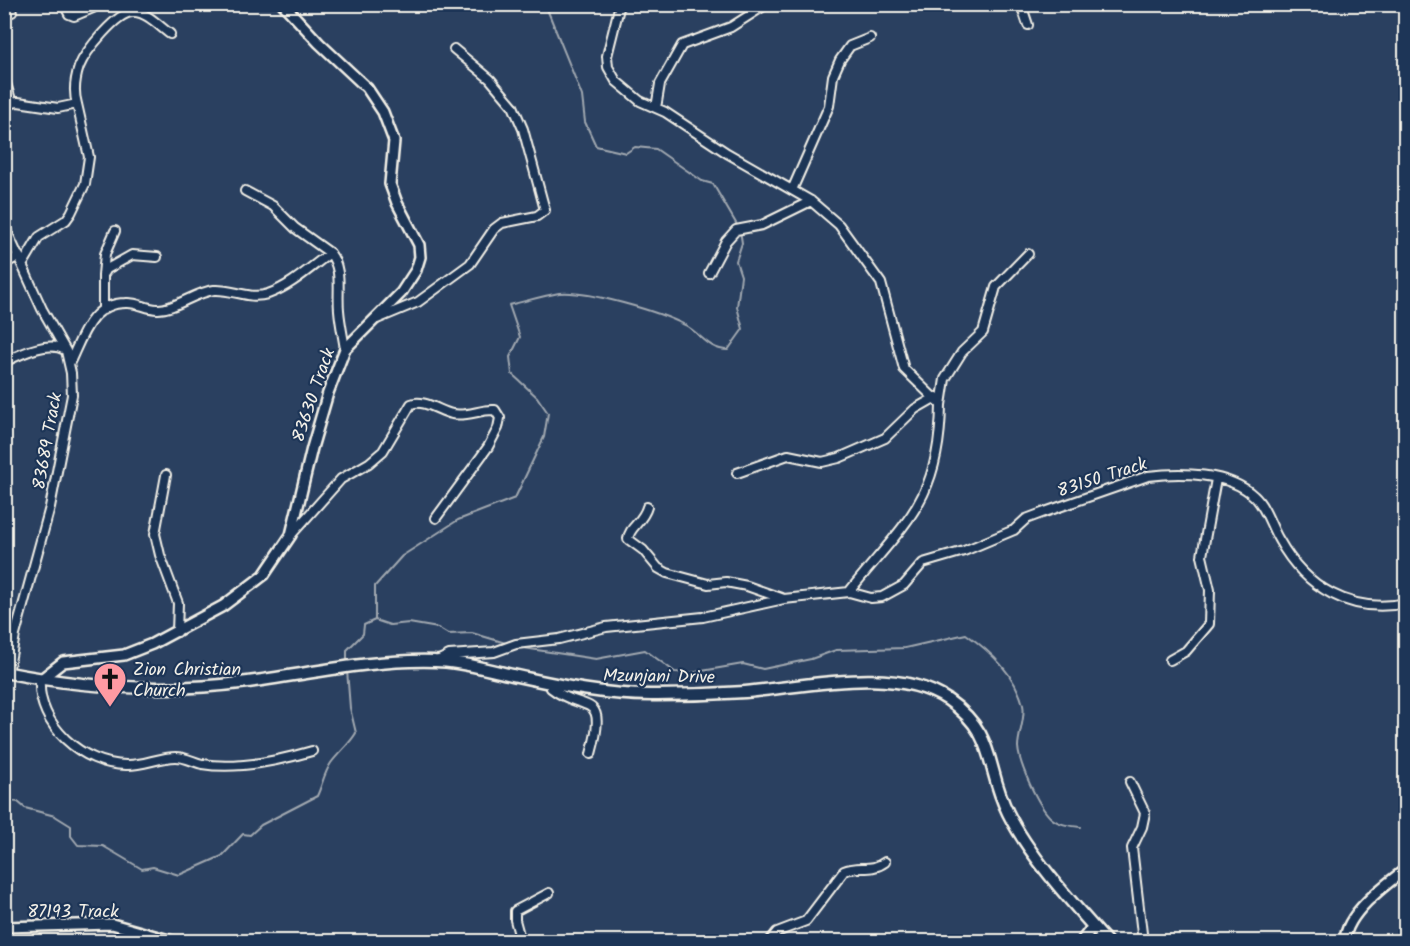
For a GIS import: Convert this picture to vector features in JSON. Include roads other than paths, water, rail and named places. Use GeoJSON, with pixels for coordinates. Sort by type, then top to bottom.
{"type":"FeatureCollection","features":[{"type":"Feature","properties":{"kind":"main road","name":"Mzunjani Drive"},"geometry":{"type":"LineString","coordinates":[[6,672],[40,680],[91,686],[214,685],[339,668],[439,660],[615,695],[743,692],[839,682],[882,681],[920,686],[945,698],[967,714],[976,726],[987,744],[1001,796],[1024,840],[1107,942]]}},
{"type":"Feature","properties":{"kind":"street"},"geometry":{"type":"LineString","coordinates":[[64,4],[69,14],[74,16],[93,8]]}},
{"type":"Feature","properties":{"kind":"street","name":"83630 Track"},"geometry":{"type":"LineString","coordinates":[[40,680],[52,668],[63,662],[124,655],[177,632],[223,606],[254,583],[272,565],[291,535],[312,448],[328,393],[345,349],[377,319],[411,280],[420,257],[415,234],[397,203],[390,184],[394,141],[391,128],[367,88],[319,43],[283,4]]}},
{"type":"Feature","properties":{"kind":"street"},"geometry":{"type":"LineString","coordinates":[[620,4],[609,43],[608,67],[625,90],[740,161],[811,201],[845,233],[875,273],[885,294],[904,369],[920,386],[936,397],[941,405]]}},
{"type":"Feature","properties":{"kind":"street"},"geometry":{"type":"LineString","coordinates":[[656,108],[660,84],[682,45],[732,27],[767,4]]}},
{"type":"Feature","properties":{"kind":"street"},"geometry":{"type":"LineString","coordinates":[[1021,4],[1028,25]]}},
{"type":"Feature","properties":{"kind":"street"},"geometry":{"type":"LineString","coordinates":[[4,264],[21,260],[39,237],[66,220],[85,184],[89,157],[74,87],[81,63],[118,18],[129,12],[137,12],[170,34]]}},
{"type":"Feature","properties":{"kind":"street"},"geometry":{"type":"LineString","coordinates":[[792,190],[829,106],[833,76],[840,60],[850,46],[870,38]]}},
{"type":"Feature","properties":{"kind":"street"},"geometry":{"type":"LineString","coordinates":[[377,319],[418,302],[470,264],[494,229],[502,223],[537,216],[545,210],[523,129],[513,106],[490,79],[454,49]]}},
{"type":"Feature","properties":{"kind":"street"},"geometry":{"type":"LineString","coordinates":[[4,77],[12,103]]}},
{"type":"Feature","properties":{"kind":"street"},"geometry":{"type":"LineString","coordinates":[[4,110],[12,103],[58,108],[77,104]]}},
{"type":"Feature","properties":{"kind":"street"},"geometry":{"type":"LineString","coordinates":[[245,191],[273,206],[295,228],[330,253],[335,260],[339,276],[340,322],[345,349]]}},
{"type":"Feature","properties":{"kind":"street"},"geometry":{"type":"LineString","coordinates":[[709,273],[726,240],[740,228],[762,225],[811,201]]}},
{"type":"Feature","properties":{"kind":"street","name":"83689 Track"},"geometry":{"type":"LineString","coordinates":[[4,225],[42,309],[66,351],[70,362],[72,395],[50,507],[6,672]]}},
{"type":"Feature","properties":{"kind":"street"},"geometry":{"type":"LineString","coordinates":[[103,310],[105,254],[115,231]]}},
{"type":"Feature","properties":{"kind":"street"},"geometry":{"type":"LineString","coordinates":[[70,362],[79,336],[96,314],[103,310],[123,302],[158,310],[201,292],[215,290],[246,297],[258,296],[293,282],[330,253]]}},
{"type":"Feature","properties":{"kind":"street"},"geometry":{"type":"LineString","coordinates":[[103,275],[127,256],[139,254],[157,257]]}},
{"type":"Feature","properties":{"kind":"street"},"geometry":{"type":"LineString","coordinates":[[849,592],[911,519],[922,500],[936,460],[945,379],[962,352],[983,332],[996,287],[1028,254]]}},
{"type":"Feature","properties":{"kind":"street"},"geometry":{"type":"LineString","coordinates":[[4,362],[45,347],[60,347],[66,351]]}},
{"type":"Feature","properties":{"kind":"street"},"geometry":{"type":"LineString","coordinates":[[737,472],[788,455],[822,462],[839,458],[885,438],[915,409],[936,397]]}},
{"type":"Feature","properties":{"kind":"street"},"geometry":{"type":"LineString","coordinates":[[291,535],[341,479],[369,463],[382,451],[411,404],[420,402],[458,415],[495,410],[500,418],[494,436],[436,518]]}},
{"type":"Feature","properties":{"kind":"street"},"geometry":{"type":"LineString","coordinates":[[166,475],[155,534],[160,555],[178,603],[177,632]]}},
{"type":"Feature","properties":{"kind":"street","name":"83150 Track"},"geometry":{"type":"LineString","coordinates":[[439,660],[449,655],[494,652],[512,646],[559,639],[606,627],[703,617],[784,599],[849,592],[871,598],[892,594],[904,585],[915,570],[930,560],[964,551],[1014,530],[1026,519],[1148,476],[1183,475],[1216,479],[1236,486],[1254,496],[1281,544],[1304,573],[1326,593],[1365,604],[1406,603]]}},
{"type":"Feature","properties":{"kind":"street"},"geometry":{"type":"LineString","coordinates":[[1170,660],[1186,651],[1209,624],[1210,590],[1202,556],[1216,479]]}},
{"type":"Feature","properties":{"kind":"street"},"geometry":{"type":"LineString","coordinates":[[647,507],[644,519],[629,532],[628,539],[643,550],[658,568],[685,579],[708,584],[726,582],[747,586],[784,599]]}},
{"type":"Feature","properties":{"kind":"street"},"geometry":{"type":"LineString","coordinates":[[40,680],[40,690],[47,713],[55,727],[82,752],[99,761],[130,766],[177,757],[202,764],[249,764],[278,760],[312,751]]}},
{"type":"Feature","properties":{"kind":"street"},"geometry":{"type":"LineString","coordinates":[[551,683],[551,688],[558,694],[585,702],[592,708],[598,726],[591,754]]}},
{"type":"Feature","properties":{"kind":"street"},"geometry":{"type":"LineString","coordinates":[[1130,782],[1145,813],[1142,827],[1132,848],[1143,942]]}},
{"type":"Feature","properties":{"kind":"street"},"geometry":{"type":"LineString","coordinates":[[769,942],[777,932],[806,921],[844,871],[854,868],[873,868],[885,862]]}},
{"type":"Feature","properties":{"kind":"street"},"geometry":{"type":"LineString","coordinates":[[1345,942],[1346,929],[1353,916],[1406,869]]}},
{"type":"Feature","properties":{"kind":"street"},"geometry":{"type":"LineString","coordinates":[[521,942],[515,911],[549,892]]}},
{"type":"Feature","properties":{"kind":"street","name":"87193 Track"},"geometry":{"type":"LineString","coordinates":[[4,927],[111,924],[176,942]]}},
{"type":"Feature","properties":{"kind":"street"},"geometry":{"type":"LineString","coordinates":[[1081,942],[1093,926]]}},
{"type":"Feature","properties":{"kind":"waterway"},"geometry":{"type":"LineString","coordinates":[[375,620],[375,586],[402,556],[458,520],[515,498],[544,437],[548,413],[537,397],[512,374],[510,357],[520,337],[509,305],[559,293],[605,298],[674,320],[685,325],[710,344],[728,350],[743,329],[737,307],[741,276],[736,261],[742,243],[740,230],[713,184],[702,181],[656,149],[635,147],[626,153],[596,146],[585,122],[582,96],[545,4]]}},
{"type":"Feature","properties":{"kind":"waterway"},"geometry":{"type":"LineString","coordinates":[[347,664],[347,650],[363,634],[364,625],[375,620],[390,625],[409,623],[438,628],[448,634],[472,633],[509,644]]}},
{"type":"Feature","properties":{"kind":"waterway"},"geometry":{"type":"LineString","coordinates":[[517,647],[596,659],[645,650],[675,672],[690,673],[743,664],[763,669],[811,659],[836,650],[905,648],[966,634],[1001,665],[1019,694],[1024,710],[1018,742],[1019,754],[1025,774],[1040,804],[1054,820],[1065,825],[1081,827]]}},
{"type":"Feature","properties":{"kind":"waterway"},"geometry":{"type":"LineString","coordinates":[[4,800],[18,802],[25,808],[55,816],[71,826],[71,836],[78,845],[103,846],[142,869],[153,867],[179,875],[222,856],[243,834],[250,835],[261,825],[317,796],[329,767],[356,733],[350,708],[347,670]]}},
{"type":"Feature","properties":{"kind":"place","name":"Zion Christian Church"},"geometry":{"type":"Point","coordinates":[110,708]}}]}
